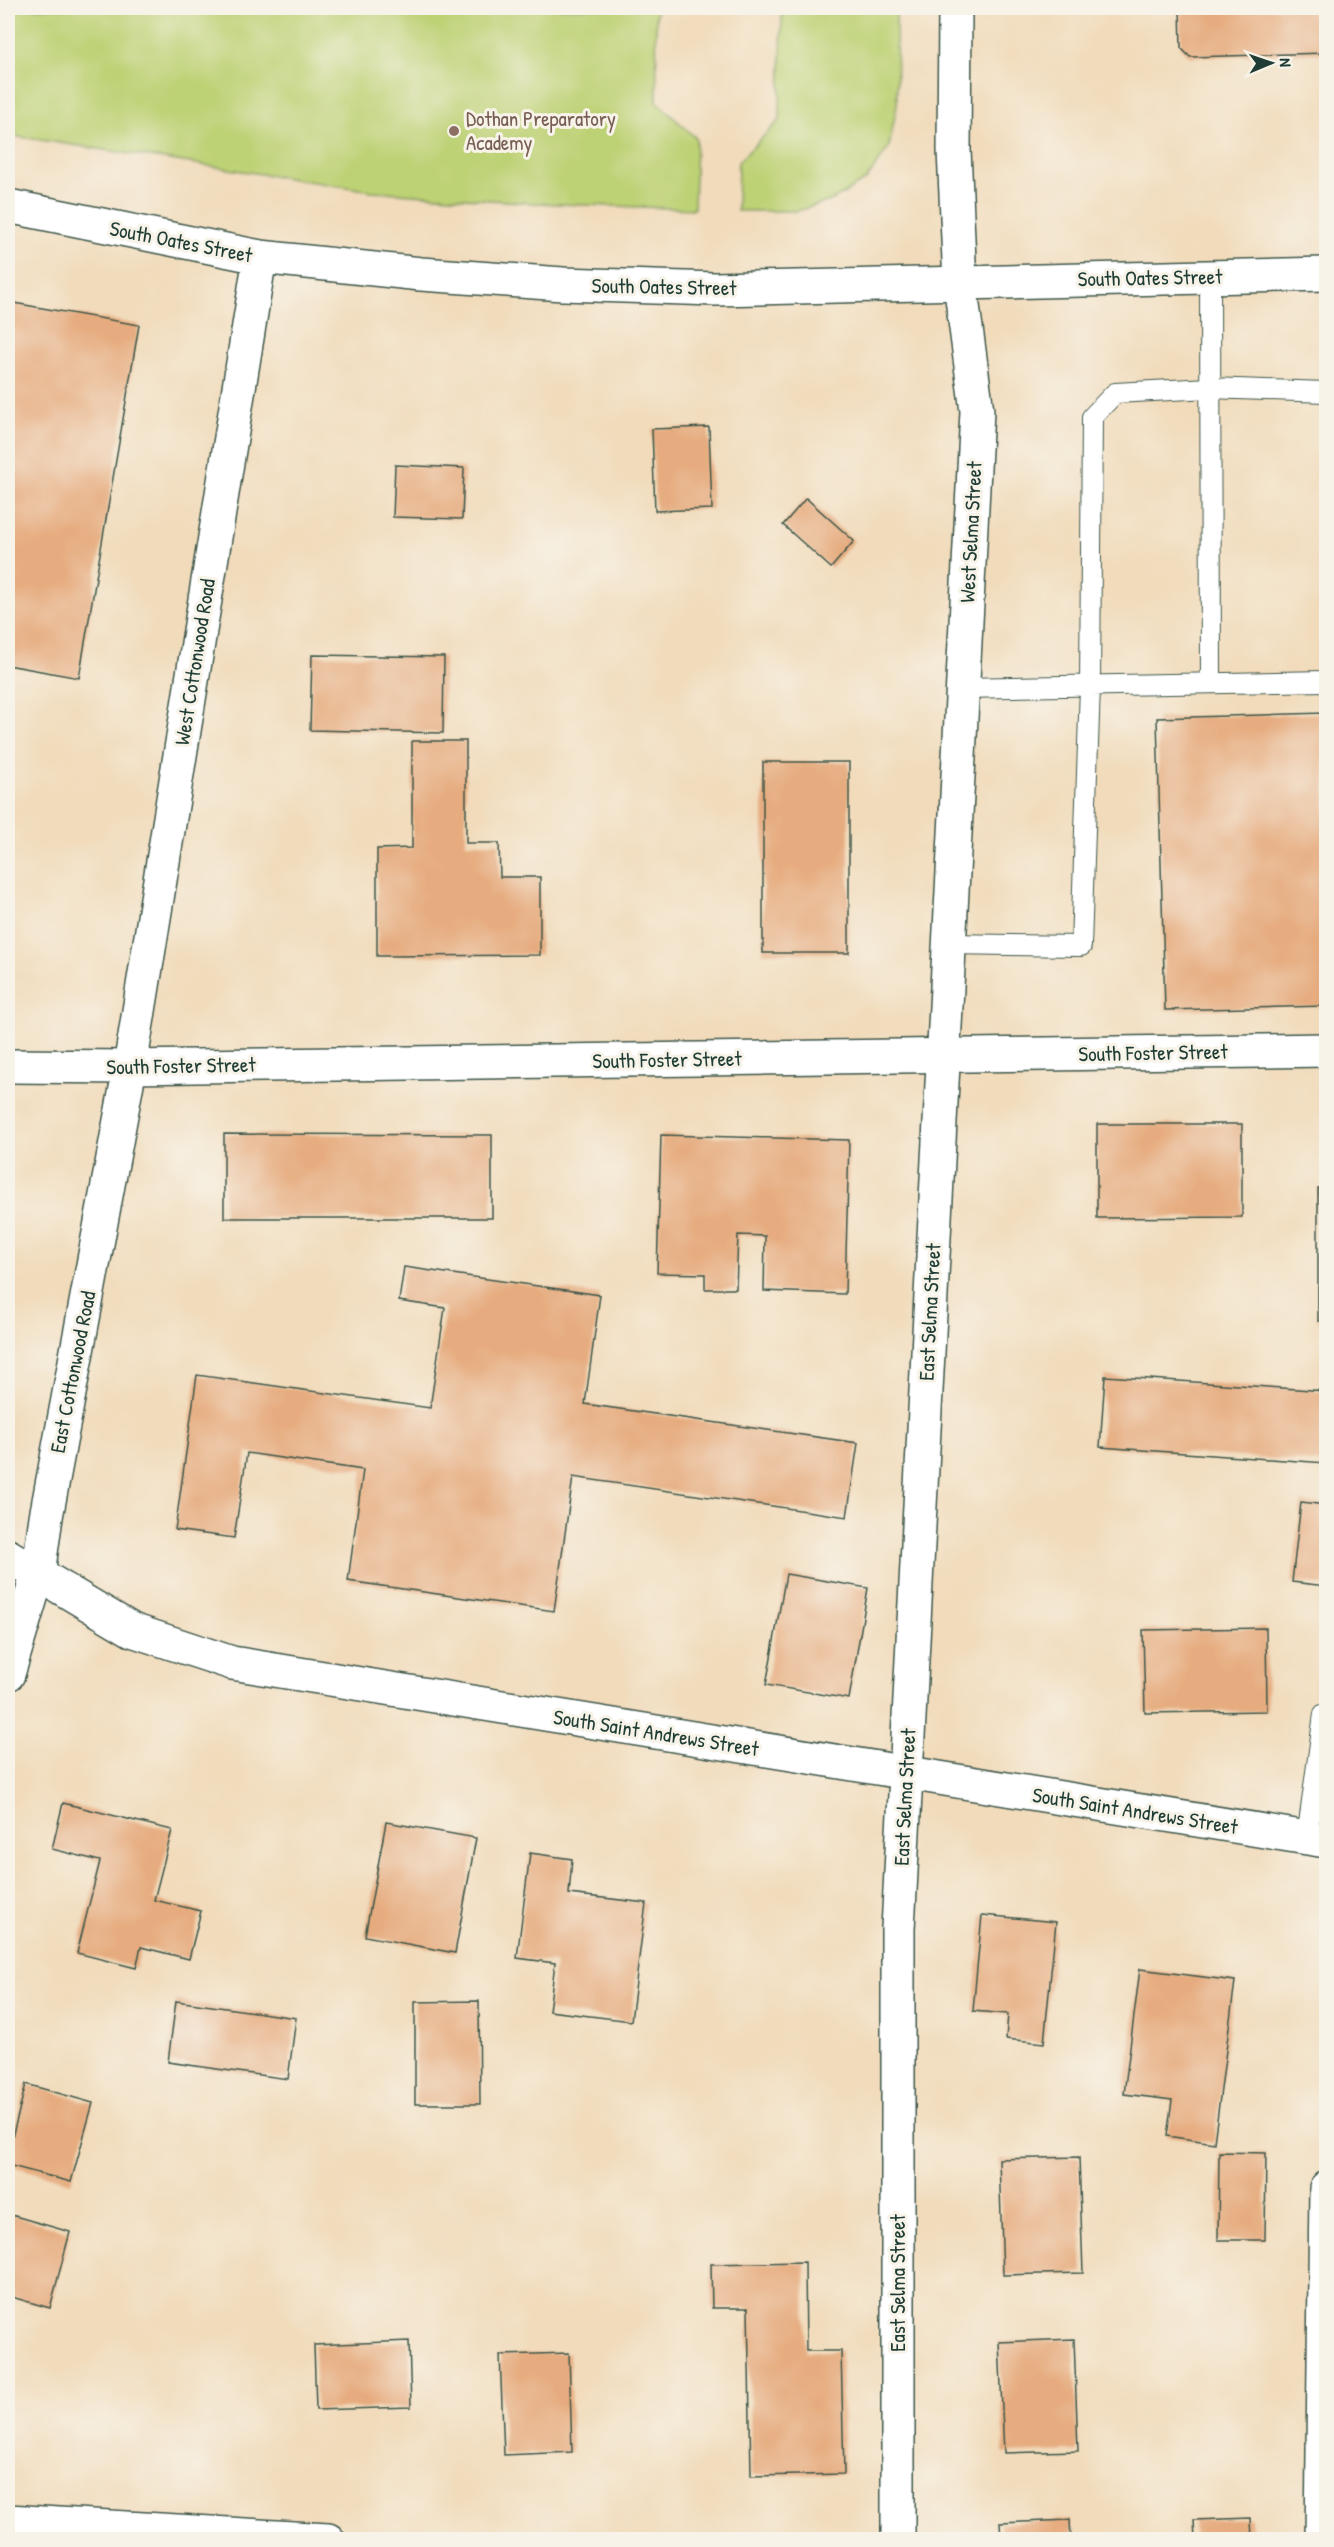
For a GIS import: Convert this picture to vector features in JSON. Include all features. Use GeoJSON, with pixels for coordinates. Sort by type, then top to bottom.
{"type":"FeatureCollection","features":[{"type":"Feature","properties":{"kind":"street","name":"West Selma Street"},"geometry":{"type":"LineString","coordinates":[[943,1056],[977,411],[960,283],[954,150],[955,8]]}},
{"type":"Feature","properties":{"kind":"street","name":"South Oates Street"},"geometry":{"type":"LineString","coordinates":[[8,207],[260,257],[421,274],[574,285],[715,289],[1326,274]]}},
{"type":"Feature","properties":{"kind":"street","name":"West Cottonwood Road"},"geometry":{"type":"LineString","coordinates":[[130,1067],[260,257]]}},
{"type":"Feature","properties":{"kind":"street","name":"South Foster Street"},"geometry":{"type":"LineString","coordinates":[[8,1066],[130,1067],[1326,1050]]}},
{"type":"Feature","properties":{"kind":"street","name":"East Selma Street"},"geometry":{"type":"LineString","coordinates":[[898,2540],[898,1929],[943,1056]]}},
{"type":"Feature","properties":{"kind":"street","name":"East Cottonwood Road"},"geometry":{"type":"LineString","coordinates":[[8,1674],[38,1574],[46,1517],[130,1067]]}},
{"type":"Feature","properties":{"kind":"street","name":"South Saint Andrews Street"},"geometry":{"type":"LineString","coordinates":[[8,1556],[132,1630],[232,1663],[1317,1839]]}},
{"type":"Feature","properties":{"kind":"street"},"geometry":{"type":"LineString","coordinates":[[1322,2540],[1326,2188]]}},
{"type":"Feature","properties":{"kind":"street"},"geometry":{"type":"LineString","coordinates":[[8,2521],[328,2540]]}},
{"type":"Feature","properties":{"kind":"lane"},"geometry":{"type":"LineString","coordinates":[[1210,277],[1211,682]]}},
{"type":"Feature","properties":{"kind":"lane"},"geometry":{"type":"LineString","coordinates":[[949,944],[1081,946],[1090,686],[1092,417],[1114,393],[1209,388],[1326,392]]}},
{"type":"Feature","properties":{"kind":"lane"},"geometry":{"type":"LineString","coordinates":[[963,688],[1326,681]]}},
{"type":"Feature","properties":{"kind":"lane"},"geometry":{"type":"LineString","coordinates":[[1317,1839],[1324,1714],[1326,1714]]}},
{"type":"Feature","properties":{"kind":"green space","name":"Dothan Preparatory Academy"},"geometry":{"type":"Polygon","coordinates":[[[8,8],[656,8],[657,102],[696,138],[694,209],[532,203],[372,191],[8,135],[8,8]]]}},
{"type":"Feature","properties":{"kind":"green space"},"geometry":{"type":"Polygon","coordinates":[[[782,8],[896,8],[897,105],[889,147],[866,180],[833,200],[797,211],[737,211],[738,162],[780,120],[782,8]]]}},
{"type":"Feature","properties":{"kind":"building"},"geometry":{"type":"Polygon","coordinates":[[[1180,8],[1326,8],[1326,53],[1190,57],[1181,48],[1180,8]]]}},
{"type":"Feature","properties":{"kind":"building"},"geometry":{"type":"Polygon","coordinates":[[[8,302],[139,325],[79,678],[8,665],[8,302]]]}},
{"type":"Feature","properties":{"kind":"building"},"geometry":{"type":"Polygon","coordinates":[[[709,427],[712,509],[655,511],[652,429],[709,427]]]}},
{"type":"Feature","properties":{"kind":"building"},"geometry":{"type":"Polygon","coordinates":[[[395,465],[464,468],[462,519],[393,517],[395,465]]]}},
{"type":"Feature","properties":{"kind":"building"},"geometry":{"type":"Polygon","coordinates":[[[806,498],[854,541],[831,568],[783,525],[806,498]]]}},
{"type":"Feature","properties":{"kind":"building"},"geometry":{"type":"Polygon","coordinates":[[[312,655],[444,657],[443,733],[310,730],[312,655]]]}},
{"type":"Feature","properties":{"kind":"building"},"geometry":{"type":"Polygon","coordinates":[[[1326,713],[1326,1006],[1165,1010],[1157,718],[1326,713]]]}},
{"type":"Feature","properties":{"kind":"building"},"geometry":{"type":"Polygon","coordinates":[[[412,741],[466,741],[466,843],[499,843],[500,877],[540,877],[540,955],[377,956],[377,849],[412,848],[412,741]]]}},
{"type":"Feature","properties":{"kind":"building"},"geometry":{"type":"Polygon","coordinates":[[[763,762],[849,762],[849,953],[763,953],[763,762]]]}},
{"type":"Feature","properties":{"kind":"building"},"geometry":{"type":"Polygon","coordinates":[[[1097,1124],[1242,1124],[1242,1217],[1097,1218],[1097,1124]]]}},
{"type":"Feature","properties":{"kind":"building"},"geometry":{"type":"Polygon","coordinates":[[[224,1134],[492,1135],[492,1218],[224,1218],[224,1134]]]}},
{"type":"Feature","properties":{"kind":"building"},"geometry":{"type":"Polygon","coordinates":[[[661,1135],[849,1140],[845,1294],[764,1291],[765,1236],[738,1235],[736,1289],[705,1289],[705,1274],[657,1273],[661,1135]]]}},
{"type":"Feature","properties":{"kind":"building"},"geometry":{"type":"Polygon","coordinates":[[[1318,1188],[1326,1188],[1326,1321],[1318,1321],[1318,1188]]]}},
{"type":"Feature","properties":{"kind":"building"},"geometry":{"type":"Polygon","coordinates":[[[404,1267],[600,1295],[585,1404],[858,1443],[847,1517],[573,1477],[554,1611],[348,1581],[363,1470],[247,1453],[234,1538],[175,1530],[197,1375],[430,1408],[445,1308],[399,1301],[404,1267]]]}},
{"type":"Feature","properties":{"kind":"building"},"geometry":{"type":"Polygon","coordinates":[[[1105,1376],[1326,1391],[1326,1463],[1100,1447],[1105,1376]]]}},
{"type":"Feature","properties":{"kind":"building"},"geometry":{"type":"Polygon","coordinates":[[[1301,1502],[1326,1505],[1326,1586],[1292,1582],[1301,1502]]]}},
{"type":"Feature","properties":{"kind":"building"},"geometry":{"type":"Polygon","coordinates":[[[786,1574],[868,1588],[849,1699],[766,1685],[786,1574]]]}},
{"type":"Feature","properties":{"kind":"building"},"geometry":{"type":"Polygon","coordinates":[[[1266,1628],[1267,1711],[1145,1713],[1143,1630],[1266,1628]]]}},
{"type":"Feature","properties":{"kind":"building"},"geometry":{"type":"Polygon","coordinates":[[[63,1803],[172,1830],[154,1900],[201,1911],[189,1959],[141,1947],[136,1968],[77,1953],[100,1861],[52,1849],[63,1803]]]}},
{"type":"Feature","properties":{"kind":"building"},"geometry":{"type":"Polygon","coordinates":[[[386,1822],[476,1838],[455,1953],[365,1936],[386,1822]]]}},
{"type":"Feature","properties":{"kind":"building"},"geometry":{"type":"Polygon","coordinates":[[[530,1853],[572,1859],[569,1894],[646,1903],[631,2021],[549,2011],[555,1963],[517,1958],[530,1853]]]}},
{"type":"Feature","properties":{"kind":"building"},"geometry":{"type":"Polygon","coordinates":[[[982,1915],[1056,1922],[1044,2043],[1006,2039],[1008,2014],[973,2011],[982,1915]]]}},
{"type":"Feature","properties":{"kind":"building"},"geometry":{"type":"Polygon","coordinates":[[[1140,1969],[1235,1981],[1214,2143],[1167,2136],[1172,2100],[1124,2094],[1140,1969]]]}},
{"type":"Feature","properties":{"kind":"building"},"geometry":{"type":"Polygon","coordinates":[[[176,2001],[296,2018],[288,2079],[168,2062],[176,2001]]]}},
{"type":"Feature","properties":{"kind":"building"},"geometry":{"type":"Polygon","coordinates":[[[479,2001],[480,2104],[415,2104],[415,2002],[479,2001]]]}},
{"type":"Feature","properties":{"kind":"building"},"geometry":{"type":"Polygon","coordinates":[[[26,2084],[93,2103],[71,2182],[8,2165],[8,2153],[26,2084]]]}},
{"type":"Feature","properties":{"kind":"building"},"geometry":{"type":"Polygon","coordinates":[[[1219,2152],[1266,2153],[1265,2240],[1218,2240],[1219,2152]]]}},
{"type":"Feature","properties":{"kind":"building"},"geometry":{"type":"Polygon","coordinates":[[[1079,2157],[1083,2273],[1003,2275],[999,2159],[1079,2157]]]}},
{"type":"Feature","properties":{"kind":"building"},"geometry":{"type":"Polygon","coordinates":[[[8,2214],[70,2232],[50,2308],[8,2296],[8,2214]]]}},
{"type":"Feature","properties":{"kind":"building"},"geometry":{"type":"Polygon","coordinates":[[[805,2262],[806,2351],[841,2351],[844,2474],[751,2476],[748,2308],[712,2308],[711,2264],[805,2262]]]}},
{"type":"Feature","properties":{"kind":"building"},"geometry":{"type":"Polygon","coordinates":[[[1074,2339],[1078,2451],[1004,2453],[999,2342],[1074,2339]]]}},
{"type":"Feature","properties":{"kind":"building"},"geometry":{"type":"Polygon","coordinates":[[[409,2341],[411,2407],[316,2410],[314,2345],[409,2341]]]}},
{"type":"Feature","properties":{"kind":"building"},"geometry":{"type":"Polygon","coordinates":[[[569,2353],[572,2452],[504,2455],[500,2355],[569,2353]]]}},
{"type":"Feature","properties":{"kind":"building"},"geometry":{"type":"Polygon","coordinates":[[[1251,2518],[1252,2540],[1195,2540],[1194,2520],[1251,2518]]]}},
{"type":"Feature","properties":{"kind":"building"},"geometry":{"type":"Polygon","coordinates":[[[1070,2520],[1071,2540],[1001,2540],[1000,2523],[1070,2520]]]}},
{"type":"Feature","properties":{"kind":"place","name":"Dothan Preparatory Academy"},"geometry":{"type":"Point","coordinates":[454,131]}}]}
